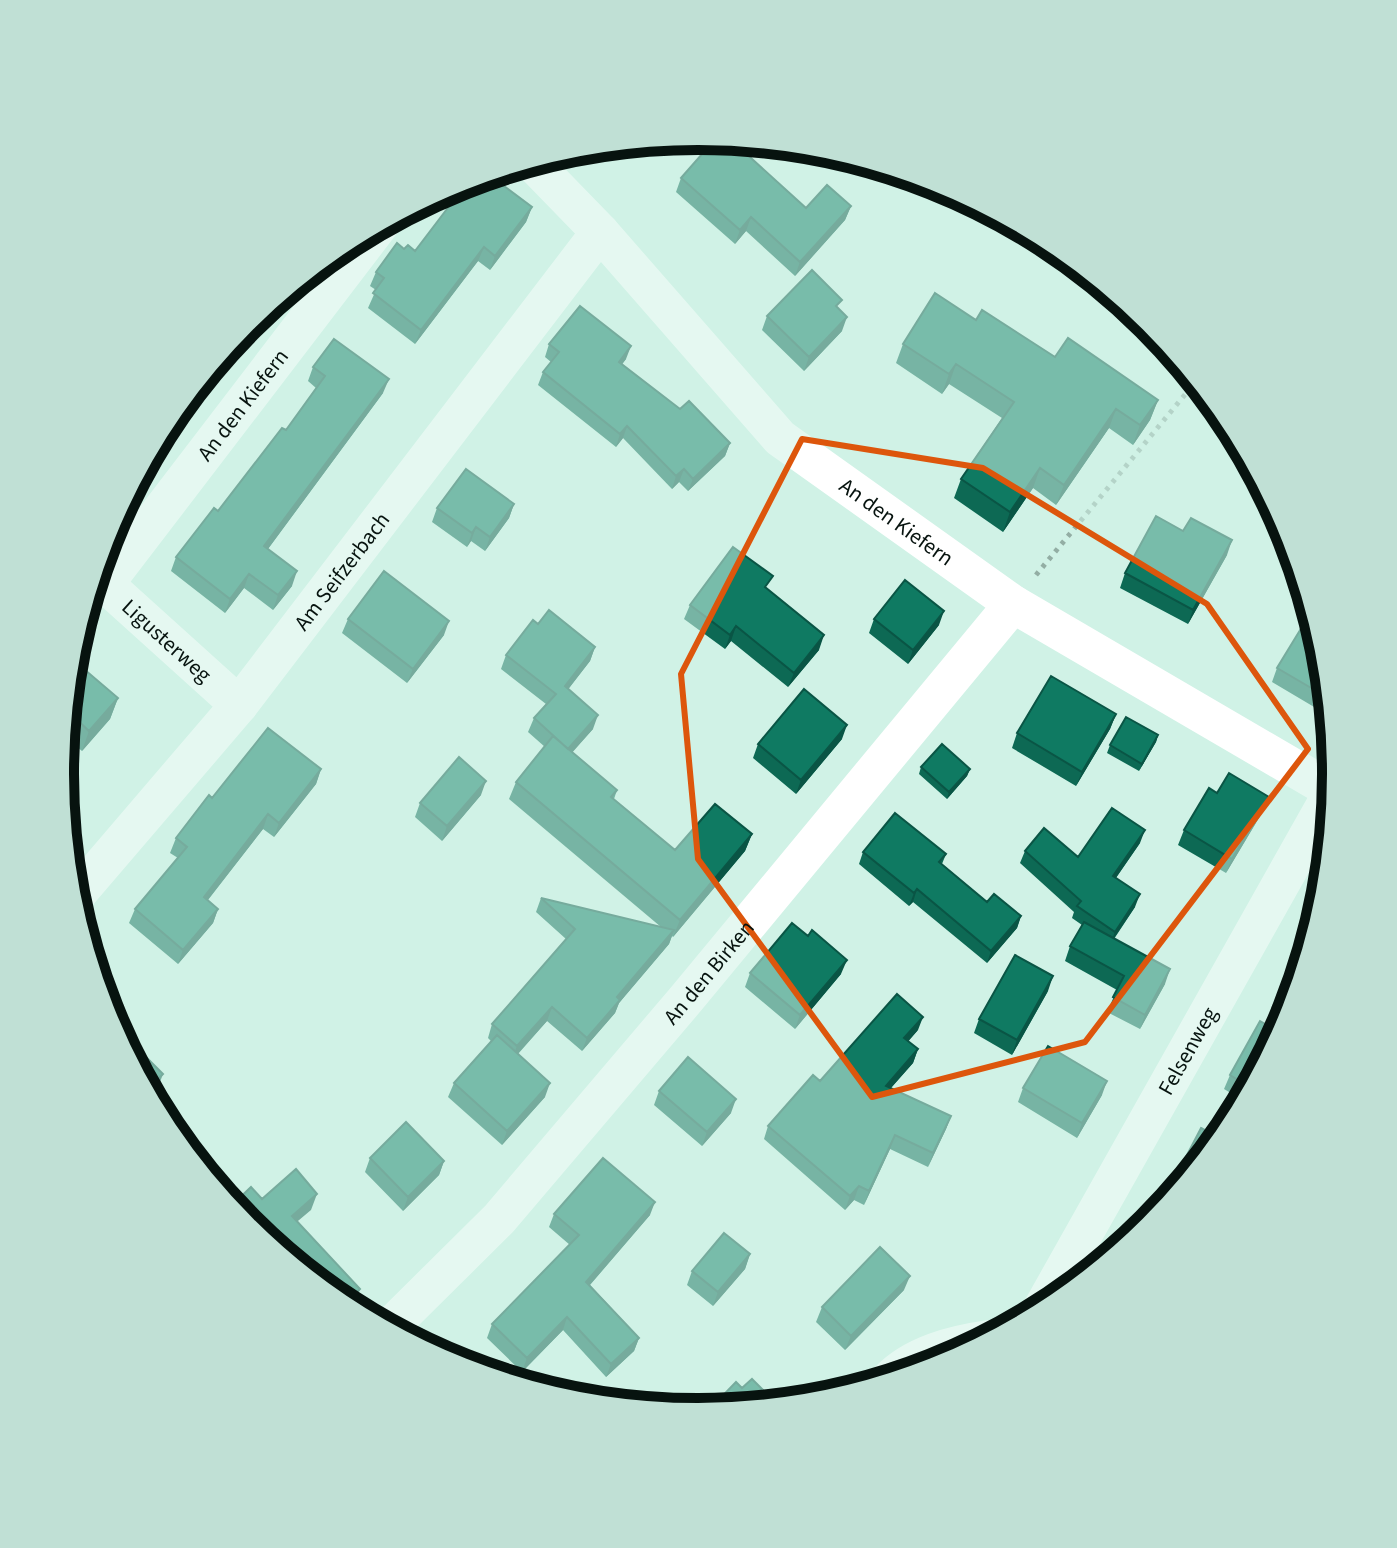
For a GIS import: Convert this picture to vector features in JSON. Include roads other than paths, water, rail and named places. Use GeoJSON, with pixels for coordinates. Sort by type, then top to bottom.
{"type":"FeatureCollection","features":[{"type":"Feature","properties":{"kind":"street","name":"An den Kiefern"},"geometry":{"type":"LineString","coordinates":[[540,170],[600,232],[780,438],[1013,604],[1323,784]]}},
{"type":"Feature","properties":{"kind":"street","name":"Am Seifzerbach"},"geometry":{"type":"LineString","coordinates":[[84,886],[239,705],[600,232]]}},
{"type":"Feature","properties":{"kind":"street","name":"An den Kiefern"},"geometry":{"type":"LineString","coordinates":[[107,573],[360,250]]}},
{"type":"Feature","properties":{"kind":"street","name":"Ligusterweg"},"geometry":{"type":"LineString","coordinates":[[103,586],[239,705]]}},
{"type":"Feature","properties":{"kind":"street","name":"An den Birken"},"geometry":{"type":"LineString","coordinates":[[397,1321],[499,1219],[686,999],[1013,604]]}},
{"type":"Feature","properties":{"kind":"street","name":"Felsenweg"},"geometry":{"type":"LineString","coordinates":[[1055,1286],[1322,812]]}}]}
